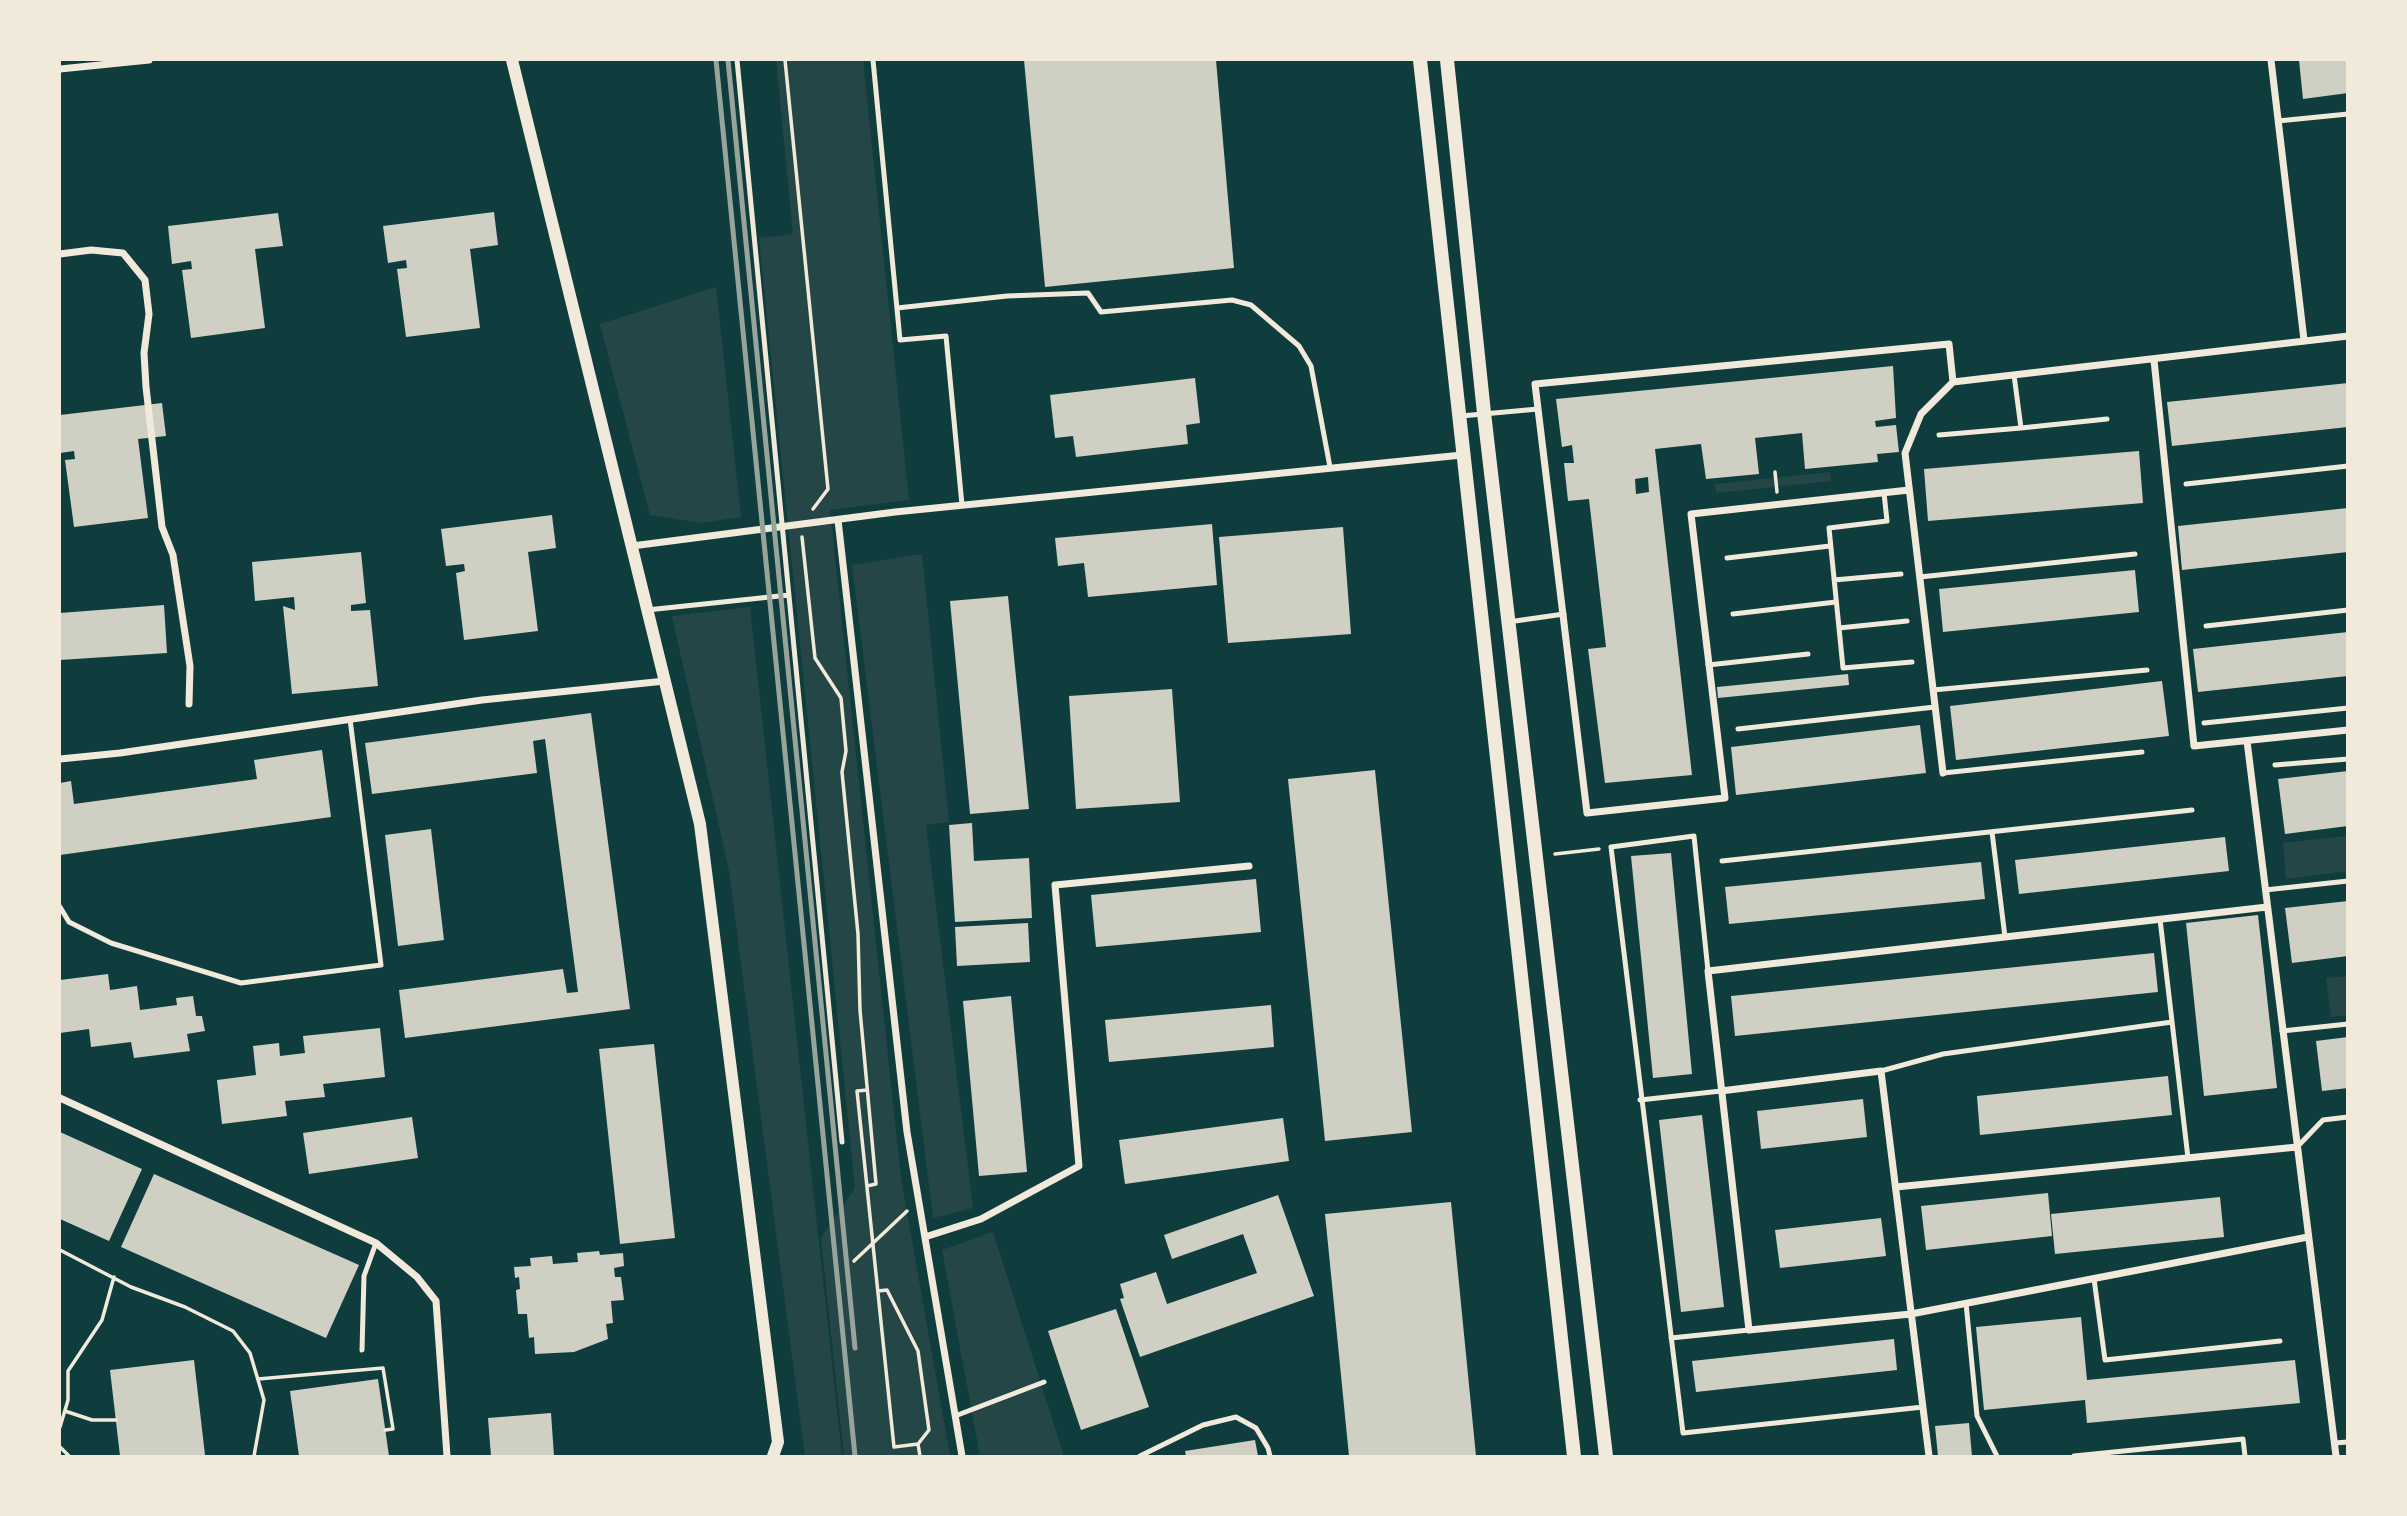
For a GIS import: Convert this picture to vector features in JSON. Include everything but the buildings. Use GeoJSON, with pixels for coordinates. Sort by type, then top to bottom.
{"type":"FeatureCollection","features":[{"type":"Feature","properties":{"kind":"main road"},"geometry":{"type":"LineString","coordinates":[[1420,60],[1574,1457]]}},
{"type":"Feature","properties":{"kind":"main road"},"geometry":{"type":"LineString","coordinates":[[1447,60],[1484,413],[1606,1457]]}},
{"type":"Feature","properties":{"kind":"street"},"geometry":{"type":"LineString","coordinates":[[60,69],[149,60]]}},
{"type":"Feature","properties":{"kind":"street"},"geometry":{"type":"LineString","coordinates":[[512,60],[700,824],[778,1442],[773,1457]]}},
{"type":"Feature","properties":{"kind":"street"},"geometry":{"type":"LineString","coordinates":[[2271,60],[2304,340]]}},
{"type":"Feature","properties":{"kind":"street"},"geometry":{"type":"LineString","coordinates":[[60,254],[91,250],[123,253],[145,280],[149,314],[144,353],[146,387],[162,527],[173,555],[190,666],[189,704]]}},
{"type":"Feature","properties":{"kind":"street"},"geometry":{"type":"LineString","coordinates":[[1943,773],[1905,453],[1921,414],[1953,382],[2347,336]]}},
{"type":"Feature","properties":{"kind":"street"},"geometry":{"type":"LineString","coordinates":[[1909,490],[1691,514],[1725,798],[1587,813],[1535,384],[1950,344],[1953,382]]}},
{"type":"Feature","properties":{"kind":"street"},"geometry":{"type":"LineString","coordinates":[[2154,360],[2194,746],[2347,730]]}},
{"type":"Feature","properties":{"kind":"street"},"geometry":{"type":"LineString","coordinates":[[632,546],[962,505],[1462,455]]}},
{"type":"Feature","properties":{"kind":"street"},"geometry":{"type":"LineString","coordinates":[[838,520],[907,1132],[962,1457]]}},
{"type":"Feature","properties":{"kind":"street"},"geometry":{"type":"LineString","coordinates":[[60,759],[482,700],[665,681]]}},
{"type":"Feature","properties":{"kind":"street"},"geometry":{"type":"LineString","coordinates":[[2247,741],[2336,1457]]}},
{"type":"Feature","properties":{"kind":"street"},"geometry":{"type":"LineString","coordinates":[[925,1237],[981,1219],[1079,1166],[1055,886],[1249,866]]}},
{"type":"Feature","properties":{"kind":"street"},"geometry":{"type":"LineString","coordinates":[[2267,908],[1708,971],[1749,1330],[1911,1314],[2308,1237]]}},
{"type":"Feature","properties":{"kind":"street"},"geometry":{"type":"LineString","coordinates":[[1721,1091],[1881,1071],[1929,1457]]}},
{"type":"Feature","properties":{"kind":"street"},"geometry":{"type":"LineString","coordinates":[[60,1098],[376,1243],[417,1277],[436,1301],[447,1457]]}},
{"type":"Feature","properties":{"kind":"street"},"geometry":{"type":"LineString","coordinates":[[1896,1187],[2297,1147]]}},
{"type":"Feature","properties":{"kind":"lane"},"geometry":{"type":"LineString","coordinates":[[737,60],[842,1142]]}},
{"type":"Feature","properties":{"kind":"lane"},"geometry":{"type":"LineString","coordinates":[[873,60],[900,340],[946,336],[962,505]]}},
{"type":"Feature","properties":{"kind":"lane"},"geometry":{"type":"LineString","coordinates":[[2278,121],[2347,114]]}},
{"type":"Feature","properties":{"kind":"lane"},"geometry":{"type":"LineString","coordinates":[[897,308],[1007,296],[1088,293],[1101,312],[1232,300],[1251,305],[1300,346],[1311,366],[1330,467]]}},
{"type":"Feature","properties":{"kind":"lane"},"geometry":{"type":"LineString","coordinates":[[2014,375],[2021,428]]}},
{"type":"Feature","properties":{"kind":"lane"},"geometry":{"type":"LineString","coordinates":[[1458,416],[1538,409]]}},
{"type":"Feature","properties":{"kind":"lane"},"geometry":{"type":"LineString","coordinates":[[1939,435],[2107,419]]}},
{"type":"Feature","properties":{"kind":"lane"},"geometry":{"type":"LineString","coordinates":[[2186,484],[2347,466]]}},
{"type":"Feature","properties":{"kind":"lane"},"geometry":{"type":"LineString","coordinates":[[1884,493],[1887,521],[1829,528],[1843,668],[1912,662]]}},
{"type":"Feature","properties":{"kind":"lane"},"geometry":{"type":"LineString","coordinates":[[1727,558],[1830,547]]}},
{"type":"Feature","properties":{"kind":"lane"},"geometry":{"type":"LineString","coordinates":[[1920,577],[2135,554]]}},
{"type":"Feature","properties":{"kind":"lane"},"geometry":{"type":"LineString","coordinates":[[1834,580],[1901,574]]}},
{"type":"Feature","properties":{"kind":"lane"},"geometry":{"type":"LineString","coordinates":[[647,610],[789,595]]}},
{"type":"Feature","properties":{"kind":"lane"},"geometry":{"type":"LineString","coordinates":[[1733,614],[1836,602]]}},
{"type":"Feature","properties":{"kind":"lane"},"geometry":{"type":"LineString","coordinates":[[2206,625],[2347,610]]}},
{"type":"Feature","properties":{"kind":"lane"},"geometry":{"type":"LineString","coordinates":[[1508,622],[1563,614]]}},
{"type":"Feature","properties":{"kind":"lane"},"geometry":{"type":"LineString","coordinates":[[1839,628],[1907,621]]}},
{"type":"Feature","properties":{"kind":"lane"},"geometry":{"type":"LineString","coordinates":[[1708,665],[1808,654]]}},
{"type":"Feature","properties":{"kind":"lane"},"geometry":{"type":"LineString","coordinates":[[1933,690],[2147,670]]}},
{"type":"Feature","properties":{"kind":"lane"},"geometry":{"type":"LineString","coordinates":[[1738,729],[1935,707]]}},
{"type":"Feature","properties":{"kind":"lane"},"geometry":{"type":"LineString","coordinates":[[2204,723],[2347,708]]}},
{"type":"Feature","properties":{"kind":"lane"},"geometry":{"type":"LineString","coordinates":[[60,907],[69,922],[111,943],[241,983],[381,965],[350,719]]}},
{"type":"Feature","properties":{"kind":"lane"},"geometry":{"type":"LineString","coordinates":[[1943,773],[2142,752]]}},
{"type":"Feature","properties":{"kind":"lane"},"geometry":{"type":"LineString","coordinates":[[2275,765],[2347,758]]}},
{"type":"Feature","properties":{"kind":"lane"},"geometry":{"type":"LineString","coordinates":[[1722,861],[2192,810]]}},
{"type":"Feature","properties":{"kind":"lane"},"geometry":{"type":"LineString","coordinates":[[1992,832],[2005,937]]}},
{"type":"Feature","properties":{"kind":"lane"},"geometry":{"type":"LineString","coordinates":[[1708,971],[1694,836],[1611,847],[1683,1433],[1923,1407]]}},
{"type":"Feature","properties":{"kind":"lane"},"geometry":{"type":"LineString","coordinates":[[2265,890],[2347,881]]}},
{"type":"Feature","properties":{"kind":"lane"},"geometry":{"type":"LineString","coordinates":[[2160,919],[2188,1158]]}},
{"type":"Feature","properties":{"kind":"lane"},"geometry":{"type":"LineString","coordinates":[[1881,1071],[1943,1054],[2172,1022]]}},
{"type":"Feature","properties":{"kind":"lane"},"geometry":{"type":"LineString","coordinates":[[2283,1031],[2347,1024]]}},
{"type":"Feature","properties":{"kind":"lane"},"geometry":{"type":"LineString","coordinates":[[1640,1100],[1721,1091]]}},
{"type":"Feature","properties":{"kind":"lane"},"geometry":{"type":"LineString","coordinates":[[2297,1147],[2323,1120],[2347,1117]]}},
{"type":"Feature","properties":{"kind":"lane"},"geometry":{"type":"LineString","coordinates":[[362,1350],[364,1276],[376,1243]]}},
{"type":"Feature","properties":{"kind":"lane"},"geometry":{"type":"LineString","coordinates":[[2094,1279],[2105,1360],[2280,1341]]}},
{"type":"Feature","properties":{"kind":"lane"},"geometry":{"type":"LineString","coordinates":[[1966,1303],[1977,1416],[1997,1457]]}},
{"type":"Feature","properties":{"kind":"lane"},"geometry":{"type":"LineString","coordinates":[[1671,1338],[1749,1330]]}},
{"type":"Feature","properties":{"kind":"lane"},"geometry":{"type":"LineString","coordinates":[[955,1416],[1044,1382]]}},
{"type":"Feature","properties":{"kind":"lane"},"geometry":{"type":"LineString","coordinates":[[1140,1457],[1203,1425],[1236,1417],[1256,1428],[1268,1448],[1270,1457]]}},
{"type":"Feature","properties":{"kind":"lane"},"geometry":{"type":"LineString","coordinates":[[2074,1457],[2244,1439],[2245,1457]]}},
{"type":"Feature","properties":{"kind":"lane"},"geometry":{"type":"LineString","coordinates":[[2334,1443],[2347,1442]]}},
{"type":"Feature","properties":{"kind":"path"},"geometry":{"type":"LineString","coordinates":[[785,60],[828,489],[801,526],[815,658],[841,698],[846,751],[842,772],[858,934],[860,1010],[876,1184],[867,1186]]}},
{"type":"Feature","properties":{"kind":"path"},"geometry":{"type":"LineString","coordinates":[[1555,854],[1611,847]]}},
{"type":"Feature","properties":{"kind":"path"},"geometry":{"type":"LineString","coordinates":[[867,1090],[857,1091],[894,1447],[918,1444],[929,1430],[918,1351],[887,1290],[878,1291]]}},
{"type":"Feature","properties":{"kind":"path"},"geometry":{"type":"LineString","coordinates":[[854,1261],[919,1199]]}},
{"type":"Feature","properties":{"kind":"path"},"geometry":{"type":"LineString","coordinates":[[60,1250],[233,1331],[250,1353],[264,1400],[254,1457]]}},
{"type":"Feature","properties":{"kind":"path"},"geometry":{"type":"LineString","coordinates":[[60,1427],[65,1410],[68,1371],[102,1320],[114,1277]]}},
{"type":"Feature","properties":{"kind":"path"},"geometry":{"type":"LineString","coordinates":[[258,1378],[383,1368],[393,1429],[385,1430]]}},
{"type":"Feature","properties":{"kind":"path"},"geometry":{"type":"LineString","coordinates":[[65,1410],[92,1420],[116,1420]]}},
{"type":"Feature","properties":{"kind":"path"},"geometry":{"type":"LineString","coordinates":[[918,1444],[920,1457]]}},
{"type":"Feature","properties":{"kind":"path"},"geometry":{"type":"LineString","coordinates":[[60,1447],[69,1457]]}},
{"type":"Feature","properties":{"kind":"shaded area"},"geometry":{"type":"Polygon","coordinates":[[[776,60],[863,60],[909,500],[830,510],[901,1178],[950,1456],[844,1456],[821,1238],[855,1188],[759,238],[793,234],[776,60]]]}},
{"type":"Feature","properties":{"kind":"shaded area"},"geometry":{"type":"Polygon","coordinates":[[[716,287],[741,517],[701,523],[650,515],[600,324],[716,287]]]}},
{"type":"Feature","properties":{"kind":"shaded area"},"geometry":{"type":"Polygon","coordinates":[[[1830,472],[1831,481],[1716,493],[1715,484],[1830,472]]]}},
{"type":"Feature","properties":{"kind":"shaded area"},"geometry":{"type":"Polygon","coordinates":[[[922,554],[949,822],[926,825],[973,1208],[933,1218],[852,565],[922,554]]]}},
{"type":"Feature","properties":{"kind":"shaded area"},"geometry":{"type":"Polygon","coordinates":[[[750,607],[842,1456],[805,1456],[729,871],[672,616],[750,607]]]}},
{"type":"Feature","properties":{"kind":"shaded area"},"geometry":{"type":"Polygon","coordinates":[[[2347,836],[2347,871],[2286,879],[2283,843],[2347,836]]]}},
{"type":"Feature","properties":{"kind":"shaded area"},"geometry":{"type":"Polygon","coordinates":[[[2347,976],[2347,1015],[2331,1017],[2326,978],[2347,976]]]}},
{"type":"Feature","properties":{"kind":"shaded area"},"geometry":{"type":"Polygon","coordinates":[[[993,1232],[1064,1456],[980,1456],[942,1250],[993,1232]]]}},
{"type":"Feature","properties":{"kind":"railway"},"geometry":{"type":"LineString","coordinates":[[716,60],[855,1456]]}},
{"type":"Feature","properties":{"kind":"railway"},"geometry":{"type":"LineString","coordinates":[[728,60],[855,1348]]}}]}
